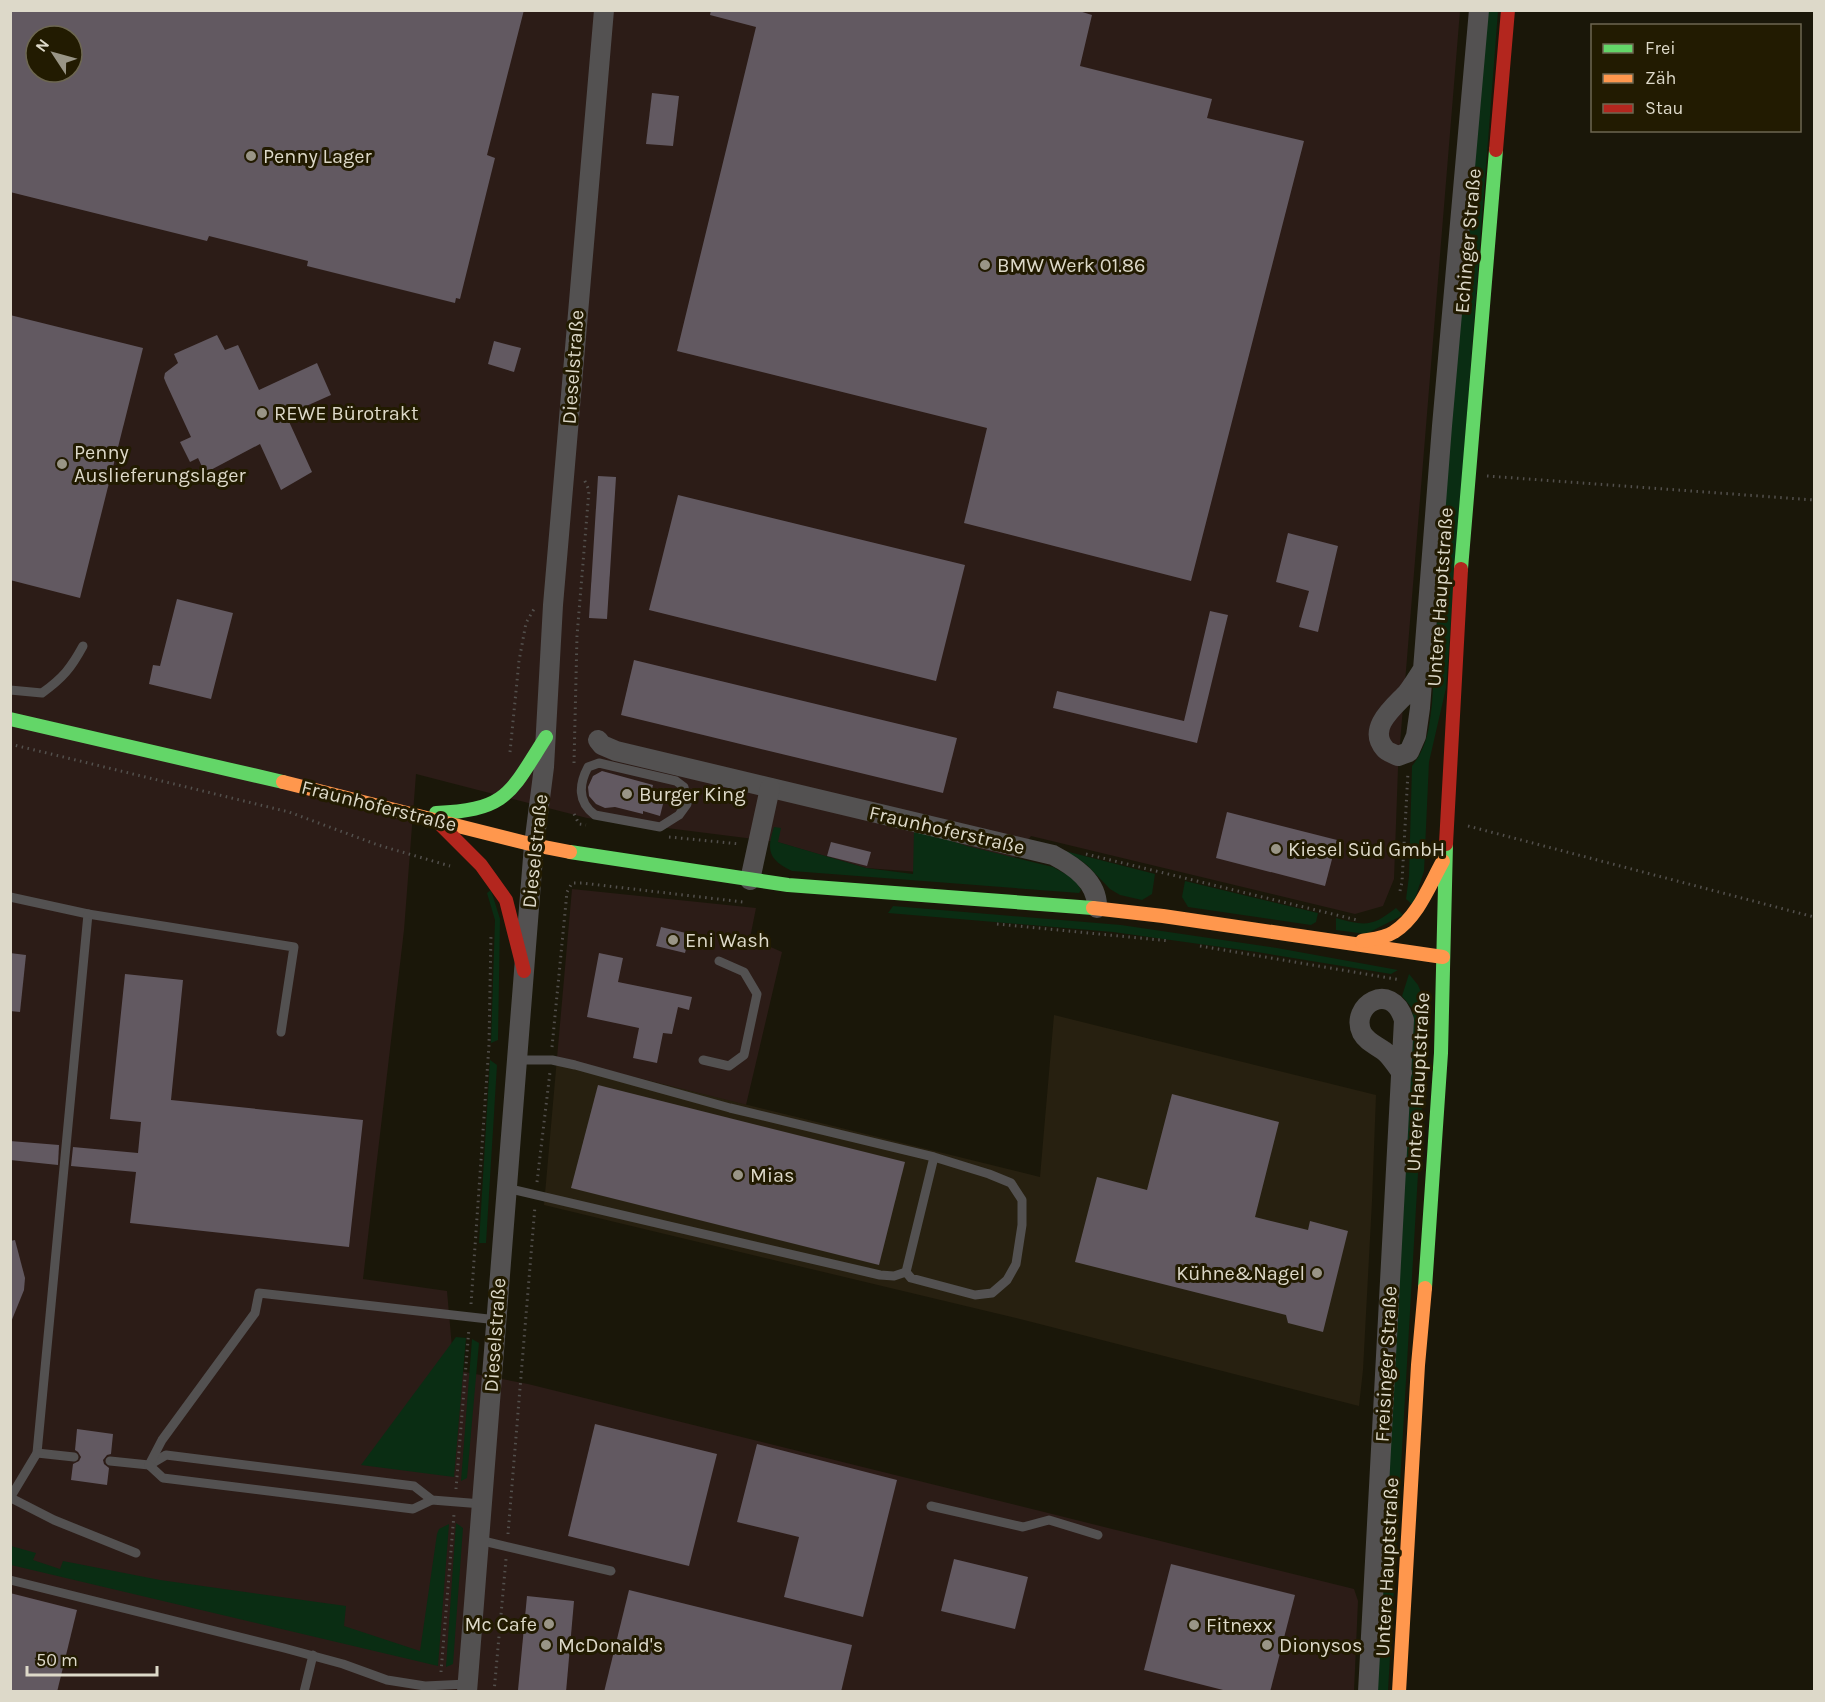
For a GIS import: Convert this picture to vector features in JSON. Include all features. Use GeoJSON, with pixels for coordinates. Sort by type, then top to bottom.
{"type":"FeatureCollection","features":[{"type":"Feature","properties":{"kind":"main road","name":"Echinger Straße"},"geometry":{"type":"LineString","coordinates":[[1467,475],[1508,10]]}},
{"type":"Feature","properties":{"kind":"main road","name":"Untere Hauptstraße"},"geometry":{"type":"LineString","coordinates":[[1399,1692],[1417,1377],[1426,1281],[1441,1053],[1446,821],[1467,475]]}},
{"type":"Feature","properties":{"kind":"main road","name":"Fraunhoferstraße"},"geometry":{"type":"LineString","coordinates":[[10,719],[250,774],[534,845],[587,855],[788,885],[1097,908],[1443,957]]}},
{"type":"Feature","properties":{"kind":"main road"},"geometry":{"type":"LineString","coordinates":[[406,813],[454,813],[484,809],[502,800],[512,792],[546,737]]}},
{"type":"Feature","properties":{"kind":"main road"},"geometry":{"type":"LineString","coordinates":[[436,820],[481,865],[506,900],[524,971]]}},
{"type":"Feature","properties":{"kind":"main road"},"geometry":{"type":"LineString","coordinates":[[1352,943],[1380,938],[1396,930],[1412,914],[1445,858]]}},
{"type":"Feature","properties":{"kind":"street","name":"Dieselstraße"},"geometry":{"type":"LineString","coordinates":[[467,1688],[534,845],[544,767],[553,605],[604,10]]}},
{"type":"Feature","properties":{"kind":"street"},"geometry":{"type":"LineString","coordinates":[[1423,669],[1479,10]]}},
{"type":"Feature","properties":{"kind":"street","name":"Fraunhoferstraße"},"geometry":{"type":"LineString","coordinates":[[598,740],[616,751],[1053,855],[1069,864],[1083,876],[1097,897],[1097,908]]}},
{"type":"Feature","properties":{"kind":"street"},"geometry":{"type":"LineString","coordinates":[[750,880],[770,788]]}},
{"type":"Feature","properties":{"kind":"street","name":"Freisinger Straße"},"geometry":{"type":"LineString","coordinates":[[1368,1692],[1402,1073]]}},
{"type":"Feature","properties":{"kind":"lane"},"geometry":{"type":"LineString","coordinates":[[10,690],[42,693],[67,672],[83,646]]}},
{"type":"Feature","properties":{"kind":"lane"},"geometry":{"type":"LineString","coordinates":[[599,763],[676,781],[684,787],[687,804],[679,815],[660,827],[594,815],[587,810],[582,800],[583,777],[588,767],[599,763]]}},
{"type":"Feature","properties":{"kind":"lane"},"geometry":{"type":"LineString","coordinates":[[10,897],[88,914],[294,946],[281,1032]]}},
{"type":"Feature","properties":{"kind":"lane"},"geometry":{"type":"LineString","coordinates":[[88,914],[37,1453],[11,1498],[54,1520],[136,1553]]}},
{"type":"Feature","properties":{"kind":"lane"},"geometry":{"type":"LineString","coordinates":[[703,1060],[729,1066],[744,1055],[757,994],[744,972],[719,961]]}},
{"type":"Feature","properties":{"kind":"lane"},"geometry":{"type":"LineString","coordinates":[[517,1060],[552,1060],[730,1108],[933,1157],[1011,1183],[1022,1200],[1022,1224],[1017,1264],[1007,1280],[992,1293],[975,1295],[911,1278],[906,1272]]}},
{"type":"Feature","properties":{"kind":"lane"},"geometry":{"type":"LineString","coordinates":[[906,1272],[933,1157]]}},
{"type":"Feature","properties":{"kind":"lane"},"geometry":{"type":"LineString","coordinates":[[506,1188],[880,1275],[894,1276],[906,1272]]}},
{"type":"Feature","properties":{"kind":"lane"},"geometry":{"type":"LineString","coordinates":[[149,1465],[162,1440],[255,1313],[259,1293],[497,1320]]}},
{"type":"Feature","properties":{"kind":"lane"},"geometry":{"type":"LineString","coordinates":[[37,1453],[74,1457]]}},
{"type":"Feature","properties":{"kind":"lane"},"geometry":{"type":"LineString","coordinates":[[110,1461],[149,1465],[166,1455],[414,1486],[432,1500],[482,1504]]}},
{"type":"Feature","properties":{"kind":"lane"},"geometry":{"type":"LineString","coordinates":[[149,1465],[163,1478],[413,1509],[432,1500]]}},
{"type":"Feature","properties":{"kind":"lane"},"geometry":{"type":"LineString","coordinates":[[931,1506],[1023,1527],[1049,1520],[1098,1535]]}},
{"type":"Feature","properties":{"kind":"lane"},"geometry":{"type":"LineString","coordinates":[[479,1540],[611,1571]]}},
{"type":"Feature","properties":{"kind":"lane"},"geometry":{"type":"LineString","coordinates":[[10,1580],[313,1655],[387,1680],[418,1685],[467,1688]]}},
{"type":"Feature","properties":{"kind":"lane"},"geometry":{"type":"LineString","coordinates":[[304,1692],[313,1655]]}},
{"type":"Feature","properties":{"kind":"path"},"geometry":{"type":"LineString","coordinates":[[565,471],[582,474],[589,490],[577,636],[574,768]]}},
{"type":"Feature","properties":{"kind":"path"},"geometry":{"type":"LineString","coordinates":[[1467,475],[1815,500]]}},
{"type":"Feature","properties":{"kind":"path"},"geometry":{"type":"LineString","coordinates":[[510,752],[519,662],[526,623],[538,603]]}},
{"type":"Feature","properties":{"kind":"path"},"geometry":{"type":"LineString","coordinates":[[10,744],[290,812],[378,845],[454,868]]}},
{"type":"Feature","properties":{"kind":"path"},"geometry":{"type":"LineString","coordinates":[[574,813],[579,824]]}},
{"type":"Feature","properties":{"kind":"path"},"geometry":{"type":"LineString","coordinates":[[1446,821],[1815,917]]}},
{"type":"Feature","properties":{"kind":"path"},"geometry":{"type":"LineString","coordinates":[[1076,851],[1360,921]]}},
{"type":"Feature","properties":{"kind":"path"},"geometry":{"type":"LineString","coordinates":[[494,1692],[535,1195],[552,1060],[567,892],[572,883],[582,883],[751,903]]}},
{"type":"Feature","properties":{"kind":"path"},"geometry":{"type":"LineString","coordinates":[[440,1685],[470,1317],[489,1045],[491,924]]}},
{"type":"Feature","properties":{"kind":"path"},"geometry":{"type":"LineString","coordinates":[[997,924],[1176,942]]}},
{"type":"Feature","properties":{"kind":"path"},"geometry":{"type":"LineString","coordinates":[[1199,945],[1401,980]]}},
{"type":"Feature","properties":{"kind":"shaded area"},"geometry":{"type":"Polygon","coordinates":[[[11,11],[1460,11],[1398,768],[1394,879],[1383,906],[1355,914],[1031,836],[999,878],[866,868],[777,842],[587,818],[416,774],[404,930],[363,1279],[447,1291],[454,1370],[528,1384],[1354,1589],[1358,1601],[1354,1691],[11,1692],[11,11]]]}},
{"type":"Feature","properties":{"kind":"shaded area"},"geometry":{"type":"Polygon","coordinates":[[[572,889],[756,908],[750,938],[782,952],[746,1105],[557,1058],[572,889]]]}},
{"type":"Feature","properties":{"kind":"shaded area"},"geometry":{"type":"Polygon","coordinates":[[[1054,1015],[1376,1095],[1363,1370],[1359,1406],[1028,1321],[544,1205],[557,1058],[1040,1177],[1054,1015]]]}},
{"type":"Feature","properties":{"kind":"green space"},"geometry":{"type":"Polygon","coordinates":[[[1488,11],[1498,11],[1446,688],[1429,762],[1424,871],[1413,905],[1406,899],[1409,876],[1412,766],[1425,744],[1432,704],[1444,503],[1488,11]]]}},
{"type":"Feature","properties":{"kind":"green space"},"geometry":{"type":"Polygon","coordinates":[[[774,827],[781,828],[778,842],[866,868],[913,874],[914,829],[967,846],[1053,867],[1069,876],[1081,890],[1079,893],[792,871],[778,863],[771,854],[770,842],[774,827]]]}},
{"type":"Feature","properties":{"kind":"green space"},"geometry":{"type":"Polygon","coordinates":[[[1061,850],[1155,874],[1152,894],[1142,900],[1120,895],[1110,889],[1087,865],[1061,850]]]}},
{"type":"Feature","properties":{"kind":"green space"},"geometry":{"type":"Polygon","coordinates":[[[1185,881],[1318,913],[1316,922],[1311,925],[1188,907],[1182,897],[1185,881]]]}},
{"type":"Feature","properties":{"kind":"green space"},"geometry":{"type":"Polygon","coordinates":[[[491,890],[500,919],[498,1040],[491,1043],[495,920],[487,893],[491,890]]]}},
{"type":"Feature","properties":{"kind":"green space"},"geometry":{"type":"Polygon","coordinates":[[[893,906],[1121,925],[1277,948],[1398,970],[1391,974],[1113,932],[888,913],[893,906]]]}},
{"type":"Feature","properties":{"kind":"green space"},"geometry":{"type":"Polygon","coordinates":[[[1396,908],[1403,915],[1366,934],[1336,930],[1336,918],[1361,923],[1374,922],[1396,908]]]}},
{"type":"Feature","properties":{"kind":"green space"},"geometry":{"type":"Polygon","coordinates":[[[1409,974],[1418,985],[1425,1002],[1424,1070],[1388,1691],[1377,1692],[1413,1018],[1412,1008],[1402,996],[1409,974]]]}},
{"type":"Feature","properties":{"kind":"green space"},"geometry":{"type":"Polygon","coordinates":[[[490,1060],[497,1065],[486,1243],[479,1243],[490,1060]]]}},
{"type":"Feature","properties":{"kind":"green space"},"geometry":{"type":"Polygon","coordinates":[[[456,1337],[466,1338],[454,1477],[361,1465],[456,1337]]]}},
{"type":"Feature","properties":{"kind":"green space"},"geometry":{"type":"Polygon","coordinates":[[[472,1339],[479,1343],[467,1478],[461,1481],[472,1339]]]}},
{"type":"Feature","properties":{"kind":"green space"},"geometry":{"type":"Polygon","coordinates":[[[456,1523],[463,1528],[453,1664],[446,1667],[456,1523]]]}},
{"type":"Feature","properties":{"kind":"green space"},"geometry":{"type":"Polygon","coordinates":[[[449,1524],[438,1666],[11,1565],[11,1546],[36,1553],[33,1560],[60,1569],[63,1561],[160,1580],[346,1606],[344,1626],[420,1651],[437,1534],[439,1529],[449,1524]]]}},
{"type":"Feature","properties":{"kind":"building","name":"Penny Lager"},"geometry":{"type":"Polygon","coordinates":[[[10,10],[524,10],[487,155],[495,158],[460,299],[456,298],[455,303],[307,266],[308,261],[209,236],[207,241],[10,192],[10,10]]]}},
{"type":"Feature","properties":{"kind":"building","name":"BMW Werk 01.86"},"geometry":{"type":"Polygon","coordinates":[[[711,10],[1076,10],[1092,15],[1080,66],[1212,99],[1207,118],[1304,141],[1191,581],[964,523],[987,428],[677,351],[756,27],[710,15],[711,10]]]}},
{"type":"Feature","properties":{"kind":"building"},"geometry":{"type":"Polygon","coordinates":[[[652,93],[679,96],[673,146],[646,144],[652,93]]]}},
{"type":"Feature","properties":{"kind":"building","name":"Penny Auslieferungslager"},"geometry":{"type":"Polygon","coordinates":[[[10,315],[143,348],[80,598],[10,580],[10,315]]]}},
{"type":"Feature","properties":{"kind":"building","name":"REWE Bürotrakt"},"geometry":{"type":"Polygon","coordinates":[[[217,335],[225,350],[238,345],[259,390],[317,363],[331,395],[286,415],[312,472],[281,490],[260,444],[205,473],[198,458],[190,462],[180,442],[191,437],[166,383],[165,373],[178,363],[174,354],[217,335]]]}},
{"type":"Feature","properties":{"kind":"building"},"geometry":{"type":"Polygon","coordinates":[[[494,341],[521,348],[514,372],[488,364],[494,341]]]}},
{"type":"Feature","properties":{"kind":"building"},"geometry":{"type":"Polygon","coordinates":[[[598,476],[616,477],[607,619],[589,618],[598,476]]]}},
{"type":"Feature","properties":{"kind":"building"},"geometry":{"type":"Polygon","coordinates":[[[678,495],[965,565],[936,681],[649,610],[678,495]]]}},
{"type":"Feature","properties":{"kind":"building"},"geometry":{"type":"Polygon","coordinates":[[[1288,533],[1338,546],[1318,632],[1299,627],[1309,591],[1276,582],[1288,533]]]}},
{"type":"Feature","properties":{"kind":"building"},"geometry":{"type":"Polygon","coordinates":[[[177,599],[233,613],[211,699],[149,684],[153,665],[160,666],[177,599]]]}},
{"type":"Feature","properties":{"kind":"building"},"geometry":{"type":"Polygon","coordinates":[[[1210,611],[1228,615],[1197,743],[1053,708],[1057,691],[1184,721],[1210,611]]]}},
{"type":"Feature","properties":{"kind":"building"},"geometry":{"type":"Polygon","coordinates":[[[634,660],[957,738],[943,793],[621,715],[634,660]]]}},
{"type":"Feature","properties":{"kind":"building","name":"Burger King"},"geometry":{"type":"Polygon","coordinates":[[[602,771],[653,785],[652,789],[666,792],[660,816],[643,811],[643,814],[615,807],[605,808],[596,804],[589,796],[588,787],[593,776],[602,771]]]}},
{"type":"Feature","properties":{"kind":"building","name":"Kiesel Süd GmbH"},"geometry":{"type":"Polygon","coordinates":[[[1227,812],[1337,840],[1325,886],[1216,858],[1227,812]]]}},
{"type":"Feature","properties":{"kind":"building"},"geometry":{"type":"Polygon","coordinates":[[[831,842],[871,852],[867,866],[827,856],[831,842]]]}},
{"type":"Feature","properties":{"kind":"building","name":"Eni Wash"},"geometry":{"type":"Polygon","coordinates":[[[661,927],[690,934],[685,953],[656,946],[661,927]]]}},
{"type":"Feature","properties":{"kind":"building"},"geometry":{"type":"Polygon","coordinates":[[[10,953],[26,955],[20,1012],[10,1011],[10,953]]]}},
{"type":"Feature","properties":{"kind":"building"},"geometry":{"type":"Polygon","coordinates":[[[599,953],[623,958],[618,982],[692,997],[689,1010],[678,1007],[672,1034],[663,1033],[657,1063],[633,1058],[639,1028],[587,1017],[599,953]]]}},
{"type":"Feature","properties":{"kind":"building"},"geometry":{"type":"Polygon","coordinates":[[[125,974],[183,980],[171,1100],[363,1120],[349,1247],[130,1223],[136,1172],[71,1166],[73,1147],[138,1153],[141,1122],[110,1119],[125,974]]]}},
{"type":"Feature","properties":{"kind":"building","name":"Mias"},"geometry":{"type":"Polygon","coordinates":[[[598,1085],[905,1162],[879,1265],[571,1188],[598,1085]]]}},
{"type":"Feature","properties":{"kind":"building"},"geometry":{"type":"Polygon","coordinates":[[[1172,1094],[1279,1122],[1255,1217],[1308,1230],[1310,1221],[1348,1231],[1323,1332],[1288,1323],[1286,1315],[1075,1262],[1097,1177],[1147,1190],[1172,1094]]]}},
{"type":"Feature","properties":{"kind":"building"},"geometry":{"type":"Polygon","coordinates":[[[10,1141],[59,1145],[58,1165],[10,1160],[10,1141]]]}},
{"type":"Feature","properties":{"kind":"building"},"geometry":{"type":"Polygon","coordinates":[[[15,1240],[25,1278],[24,1290],[11,1322],[10,1241],[15,1240]]]}},
{"type":"Feature","properties":{"kind":"building"},"geometry":{"type":"Polygon","coordinates":[[[595,1424],[717,1454],[689,1566],[568,1536],[595,1424]]]}},
{"type":"Feature","properties":{"kind":"building"},"geometry":{"type":"Polygon","coordinates":[[[77,1429],[113,1434],[111,1454],[103,1460],[109,1468],[107,1485],[71,1480],[73,1464],[81,1457],[75,1450],[77,1429]]]}},
{"type":"Feature","properties":{"kind":"building"},"geometry":{"type":"Polygon","coordinates":[[[757,1444],[897,1480],[863,1617],[784,1597],[799,1537],[737,1522],[757,1444]]]}},
{"type":"Feature","properties":{"kind":"building"},"geometry":{"type":"Polygon","coordinates":[[[954,1559],[1028,1577],[1015,1629],[941,1611],[954,1559]]]}},
{"type":"Feature","properties":{"kind":"building"},"geometry":{"type":"Polygon","coordinates":[[[1171,1564],[1295,1595],[1270,1692],[1231,1692],[1144,1670],[1171,1564]]]}},
{"type":"Feature","properties":{"kind":"building"},"geometry":{"type":"Polygon","coordinates":[[[629,1590],[852,1645],[841,1692],[604,1692],[629,1590]]]}},
{"type":"Feature","properties":{"kind":"building"},"geometry":{"type":"Polygon","coordinates":[[[10,1593],[77,1610],[57,1692],[10,1692],[10,1593]]]}},
{"type":"Feature","properties":{"kind":"building","name":"McDonald's"},"geometry":{"type":"Polygon","coordinates":[[[527,1596],[574,1601],[566,1692],[518,1690],[527,1596]]]}},
{"type":"Feature","properties":{"kind":"traffic: fast"},"geometry":{"type":"LineString","coordinates":[[1461,569],[1496,150]]}},
{"type":"Feature","properties":{"kind":"traffic: fast"},"geometry":{"type":"LineString","coordinates":[[10,719],[283,782]]}},
{"type":"Feature","properties":{"kind":"traffic: fast"},"geometry":{"type":"LineString","coordinates":[[436,813],[478,808],[505,795],[524,772],[546,737]]}},
{"type":"Feature","properties":{"kind":"traffic: fast"},"geometry":{"type":"LineString","coordinates":[[1425,1288],[1441,1053],[1446,844]]}},
{"type":"Feature","properties":{"kind":"traffic: fast"},"geometry":{"type":"LineString","coordinates":[[570,852],[788,885],[1093,908]]}},
{"type":"Feature","properties":{"kind":"traffic: slow"},"geometry":{"type":"LineString","coordinates":[[283,782],[570,852]]}},
{"type":"Feature","properties":{"kind":"traffic: slow"},"geometry":{"type":"LineString","coordinates":[[1362,941],[1387,936],[1402,926],[1423,900],[1443,861]]}},
{"type":"Feature","properties":{"kind":"traffic: slow"},"geometry":{"type":"LineString","coordinates":[[1093,908],[1443,957]]}},
{"type":"Feature","properties":{"kind":"traffic: slow"},"geometry":{"type":"LineString","coordinates":[[1399,1692],[1418,1365],[1425,1288]]}},
{"type":"Feature","properties":{"kind":"traffic: jam"},"geometry":{"type":"LineString","coordinates":[[1496,150],[1508,10]]}},
{"type":"Feature","properties":{"kind":"traffic: jam"},"geometry":{"type":"LineString","coordinates":[[1446,844],[1461,569]]}},
{"type":"Feature","properties":{"kind":"traffic: jam"},"geometry":{"type":"LineString","coordinates":[[437,821],[481,865],[506,900],[524,971]]}},
{"type":"Feature","properties":{"kind":"place","name":"Penny Lager"},"geometry":{"type":"Point","coordinates":[251,156]}},
{"type":"Feature","properties":{"kind":"place","name":"BMW Werk 01.86"},"geometry":{"type":"Point","coordinates":[985,265]}},
{"type":"Feature","properties":{"kind":"place","name":"REWE Bürotrakt"},"geometry":{"type":"Point","coordinates":[262,413]}},
{"type":"Feature","properties":{"kind":"place","name":"Penny Auslieferungslager"},"geometry":{"type":"Point","coordinates":[62,464]}},
{"type":"Feature","properties":{"kind":"place","name":"Burger King"},"geometry":{"type":"Point","coordinates":[627,794]}},
{"type":"Feature","properties":{"kind":"place","name":"Kiesel Süd GmbH"},"geometry":{"type":"Point","coordinates":[1276,849]}},
{"type":"Feature","properties":{"kind":"place","name":"Eni Wash"},"geometry":{"type":"Point","coordinates":[673,940]}},
{"type":"Feature","properties":{"kind":"place","name":"Mias"},"geometry":{"type":"Point","coordinates":[738,1175]}},
{"type":"Feature","properties":{"kind":"place","name":"Kühne&Nagel"},"geometry":{"type":"Point","coordinates":[1317,1273]}},
{"type":"Feature","properties":{"kind":"place","name":"Mc Cafe"},"geometry":{"type":"Point","coordinates":[549,1624]}},
{"type":"Feature","properties":{"kind":"place","name":"Fitnexx"},"geometry":{"type":"Point","coordinates":[1194,1625]}},
{"type":"Feature","properties":{"kind":"place","name":"McDonald's"},"geometry":{"type":"Point","coordinates":[546,1645]}},
{"type":"Feature","properties":{"kind":"place","name":"Dionysos"},"geometry":{"type":"Point","coordinates":[1267,1645]}}]}
